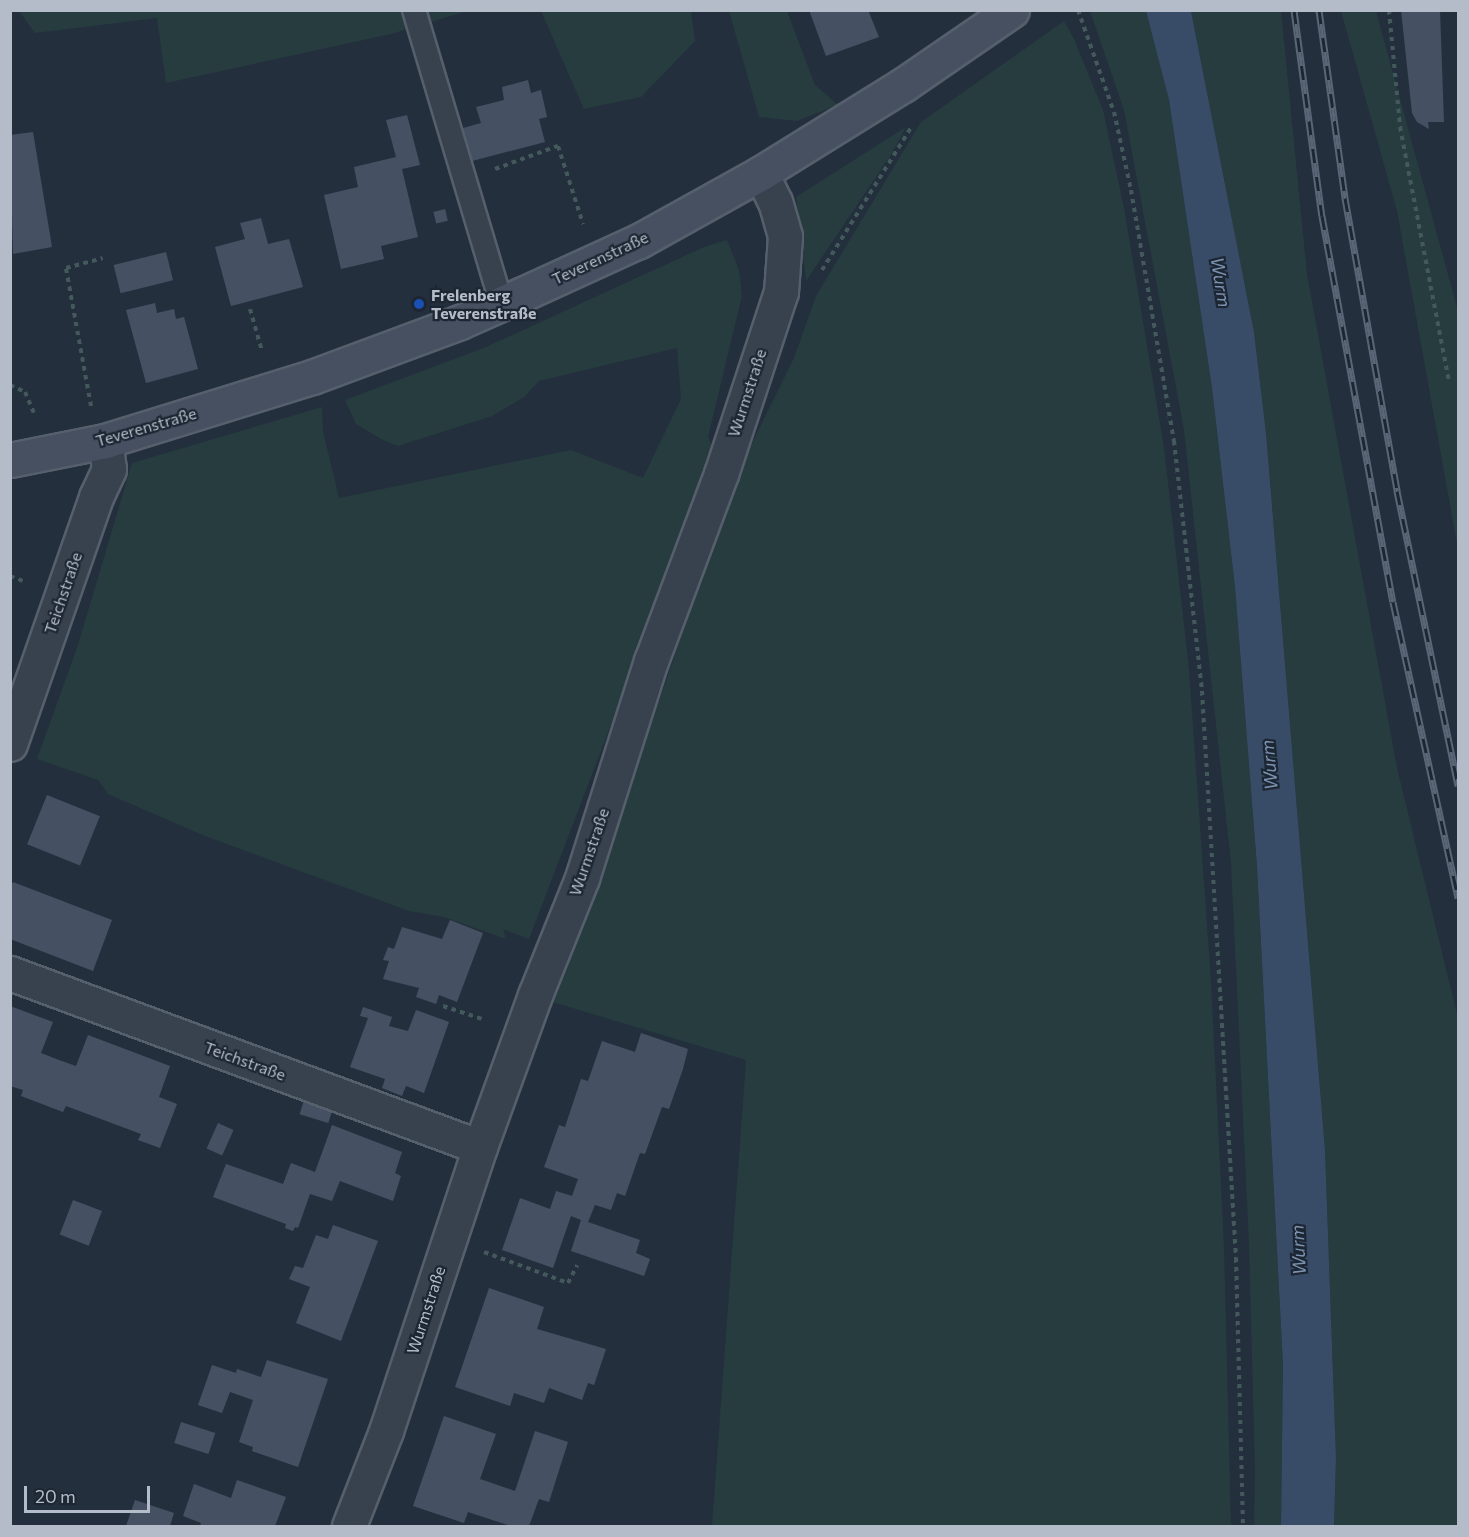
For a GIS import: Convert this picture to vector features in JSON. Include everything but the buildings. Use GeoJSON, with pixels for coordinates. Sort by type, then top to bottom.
{"type":"FeatureCollection","features":[{"type":"Feature","properties":{"kind":"street","name":"Teverenstraße"},"geometry":{"type":"LineString","coordinates":[[10,460],[101,442],[272,389],[460,322],[639,242],[761,173],[903,85],[1012,10]]}},
{"type":"Feature","properties":{"kind":"street","name":"Wurmstraße"},"geometry":{"type":"LineString","coordinates":[[349,1527],[386,1431],[480,1147],[535,995],[582,878],[651,661],[721,474],[781,292],[785,236],[775,202],[761,173]]}},
{"type":"Feature","properties":{"kind":"street","name":"Teichstraße"},"geometry":{"type":"LineString","coordinates":[[10,744],[96,497],[109,469],[101,442]]}},
{"type":"Feature","properties":{"kind":"street","name":"Teichstraße"},"geometry":{"type":"LineString","coordinates":[[10,973],[480,1147]]}},
{"type":"Feature","properties":{"kind":"lane"},"geometry":{"type":"LineString","coordinates":[[414,10],[501,302]]}},
{"type":"Feature","properties":{"kind":"path"},"geometry":{"type":"LineString","coordinates":[[1078,10],[1114,112],[1131,190],[1174,441],[1199,667],[1236,1258],[1243,1527]]}},
{"type":"Feature","properties":{"kind":"path"},"geometry":{"type":"LineString","coordinates":[[1389,10],[1400,127],[1449,382]]}},
{"type":"Feature","properties":{"kind":"path"},"geometry":{"type":"LineString","coordinates":[[781,292],[809,290],[877,185],[913,124]]}},
{"type":"Feature","properties":{"kind":"path"},"geometry":{"type":"LineString","coordinates":[[486,172],[558,146],[594,261]]}},
{"type":"Feature","properties":{"kind":"path"},"geometry":{"type":"LineString","coordinates":[[101,442],[66,268],[103,258]]}},
{"type":"Feature","properties":{"kind":"path"},"geometry":{"type":"LineString","coordinates":[[250,309],[272,389]]}},
{"type":"Feature","properties":{"kind":"path"},"geometry":{"type":"LineString","coordinates":[[449,1239],[568,1283],[577,1265]]}},
{"type":"Feature","properties":{"kind":"green space"},"geometry":{"type":"Polygon","coordinates":[[[19,11],[467,11],[391,34],[166,83],[157,18],[35,33],[19,11]]]}},
{"type":"Feature","properties":{"kind":"green space"},"geometry":{"type":"Polygon","coordinates":[[[541,11],[691,11],[695,41],[641,97],[584,109],[541,11]]]}},
{"type":"Feature","properties":{"kind":"green space"},"geometry":{"type":"Polygon","coordinates":[[[729,11],[787,11],[815,85],[838,105],[797,121],[759,117],[729,11]]]}},
{"type":"Feature","properties":{"kind":"green space"},"geometry":{"type":"Polygon","coordinates":[[[1090,11],[1146,11],[1169,100],[1212,388],[1235,587],[1257,866],[1283,1365],[1281,1526],[1254,1526],[1255,1472],[1249,1244],[1231,863],[1184,430],[1124,110],[1090,11]]]}},
{"type":"Feature","properties":{"kind":"green space"},"geometry":{"type":"Polygon","coordinates":[[[1191,11],[1281,11],[1307,274],[1397,768],[1458,1018],[1458,1526],[1334,1526],[1336,1458],[1325,1150],[1266,433],[1254,332],[1191,11]]]}},
{"type":"Feature","properties":{"kind":"green space"},"geometry":{"type":"Polygon","coordinates":[[[1341,11],[1376,11],[1458,311],[1458,549],[1397,211],[1341,11]]]}},
{"type":"Feature","properties":{"kind":"green space"},"geometry":{"type":"Polygon","coordinates":[[[1064,21],[1074,39],[1103,110],[1124,208],[1164,447],[1189,669],[1211,982],[1224,1246],[1231,1526],[712,1526],[746,1060],[549,1001],[598,879],[737,474],[794,358],[816,296],[921,122],[1064,21]]]}},
{"type":"Feature","properties":{"kind":"green space"},"geometry":{"type":"Polygon","coordinates":[[[906,127],[892,153],[806,281],[796,197],[906,127]]]}},
{"type":"Feature","properties":{"kind":"green space"},"geometry":{"type":"Polygon","coordinates":[[[727,240],[739,270],[742,296],[708,437],[715,453],[529,939],[503,929],[506,939],[444,917],[409,911],[205,836],[108,794],[98,780],[37,759],[78,645],[132,463],[322,407],[323,431],[339,498],[571,450],[643,478],[681,399],[677,348],[539,381],[524,397],[492,416],[398,446],[356,424],[345,400],[486,347],[704,247],[727,240]]]}},
{"type":"Feature","properties":{"kind":"water","name":"Wurm"},"geometry":{"type":"Polygon","coordinates":[[[1146,11],[1191,11],[1254,332],[1266,433],[1325,1150],[1336,1458],[1334,1526],[1281,1526],[1283,1365],[1257,866],[1235,587],[1212,388],[1169,100],[1146,11]]]}},
{"type":"Feature","properties":{"kind":"railway"},"geometry":{"type":"LineString","coordinates":[[1294,10],[1322,216],[1393,602],[1458,898]]}},
{"type":"Feature","properties":{"kind":"railway"},"geometry":{"type":"LineString","coordinates":[[1319,10],[1345,198],[1397,491],[1458,786]]}},
{"type":"Feature","properties":{"kind":"place","name":"Frelenberg Teverenstraße"},"geometry":{"type":"Point","coordinates":[419,304]}}]}
